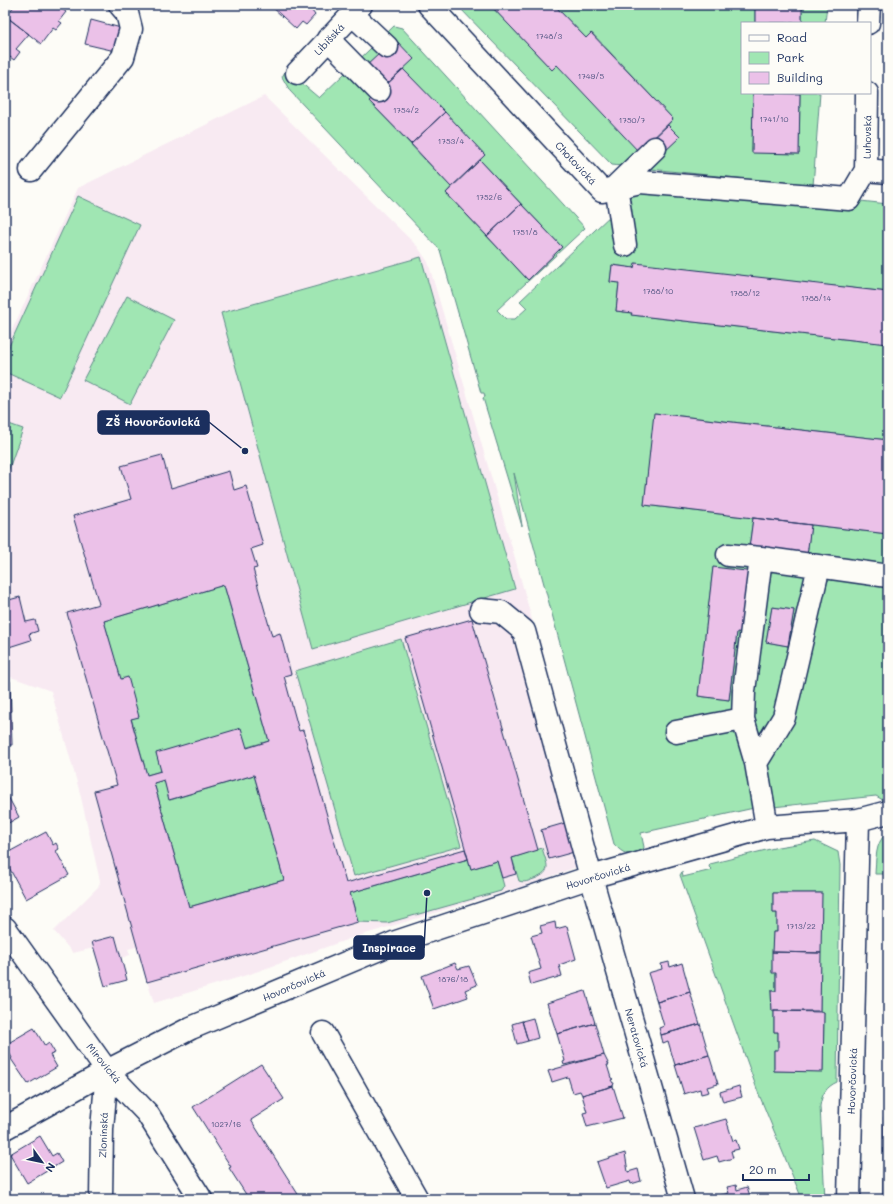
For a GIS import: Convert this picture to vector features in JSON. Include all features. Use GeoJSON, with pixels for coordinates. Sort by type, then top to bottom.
{"type":"FeatureCollection","features":[{"type":"Feature","properties":{"kind":"street"},"geometry":{"type":"LineString","coordinates":[[31,170],[123,57],[131,28],[127,13],[120,5]]}},
{"type":"Feature","properties":{"kind":"street","name":"Chotovická"},"geometry":{"type":"LineString","coordinates":[[429,5],[602,191],[616,186],[640,182],[849,199]]}},
{"type":"Feature","properties":{"kind":"street"},"geometry":{"type":"LineString","coordinates":[[868,22],[869,5]]}},
{"type":"Feature","properties":{"kind":"street"},"geometry":{"type":"LineString","coordinates":[[357,10],[387,47]]}},
{"type":"Feature","properties":{"kind":"street","name":"Libišská"},"geometry":{"type":"LineString","coordinates":[[297,73],[357,10]]}},
{"type":"Feature","properties":{"kind":"street"},"geometry":{"type":"LineString","coordinates":[[328,39],[379,91]]}},
{"type":"Feature","properties":{"kind":"street","name":"Luhovská"},"geometry":{"type":"LineString","coordinates":[[849,199],[866,170],[868,94]]}},
{"type":"Feature","properties":{"kind":"street"},"geometry":{"type":"LineString","coordinates":[[625,245],[616,186],[655,148]]}},
{"type":"Feature","properties":{"kind":"street"},"geometry":{"type":"LineString","coordinates":[[866,170],[888,172]]}},
{"type":"Feature","properties":{"kind":"street"},"geometry":{"type":"LineString","coordinates":[[728,555],[761,558],[888,576]]}},
{"type":"Feature","properties":{"kind":"street"},"geometry":{"type":"LineString","coordinates":[[761,558],[744,691],[743,719],[756,763],[767,827]]}},
{"type":"Feature","properties":{"kind":"street"},"geometry":{"type":"LineString","coordinates":[[756,763],[784,717],[819,566]]}},
{"type":"Feature","properties":{"kind":"street","name":"Neratovická"},"geometry":{"type":"LineString","coordinates":[[481,610],[501,612],[524,630],[591,877],[683,1199]]}},
{"type":"Feature","properties":{"kind":"street"},"geometry":{"type":"LineString","coordinates":[[676,732],[743,719]]}},
{"type":"Feature","properties":{"kind":"street"},"geometry":{"type":"LineString","coordinates":[[858,820],[888,812]]}},
{"type":"Feature","properties":{"kind":"street","name":"Hovorčovická"},"geometry":{"type":"LineString","coordinates":[[5,1128],[107,1071],[191,1028],[396,942],[591,877],[767,827],[858,820],[849,1199]]}},
{"type":"Feature","properties":{"kind":"street","name":"Mirovická"},"geometry":{"type":"LineString","coordinates":[[5,928],[107,1071],[147,1113],[201,1199]]}},
{"type":"Feature","properties":{"kind":"street"},"geometry":{"type":"LineString","coordinates":[[323,1033],[417,1199]]}},
{"type":"Feature","properties":{"kind":"street","name":"Zlonínská"},"geometry":{"type":"LineString","coordinates":[[101,1199],[102,1129],[107,1071]]}},
{"type":"Feature","properties":{"kind":"shaded area"},"geometry":{"type":"Polygon","coordinates":[[[264,96],[417,246],[428,262],[515,558],[598,859],[533,883],[349,939],[250,974],[154,1003],[136,947],[128,949],[130,955],[121,958],[92,942],[94,948],[73,953],[54,931],[99,886],[100,881],[80,793],[51,691],[5,675],[5,345],[78,188],[264,96]]]}},
{"type":"Feature","properties":{"kind":"green space"},"geometry":{"type":"Polygon","coordinates":[[[457,5],[490,5],[552,70],[557,65],[663,153],[680,137],[668,125],[673,119],[592,33],[586,38],[554,5],[755,5],[755,22],[741,22],[741,94],[753,94],[752,152],[799,154],[800,94],[820,94],[813,186],[612,165],[457,5]]]}},
{"type":"Feature","properties":{"kind":"green space"},"geometry":{"type":"Polygon","coordinates":[[[802,5],[827,5],[825,22],[802,22],[802,5]]]}},
{"type":"Feature","properties":{"kind":"green space"},"geometry":{"type":"Polygon","coordinates":[[[394,26],[402,28],[585,228],[497,310],[506,319],[515,319],[527,308],[520,301],[650,178],[888,204],[888,292],[635,264],[634,268],[612,265],[610,282],[619,283],[616,311],[632,313],[632,315],[888,344],[888,440],[655,413],[644,505],[753,518],[749,548],[807,555],[811,525],[888,534],[888,803],[876,796],[773,807],[772,804],[641,833],[644,847],[642,853],[629,854],[620,850],[614,844],[514,473],[522,526],[483,398],[485,397],[484,393],[481,393],[440,250],[290,91],[282,77],[286,70],[319,98],[394,26]],[[413,59],[369,101],[451,187],[446,193],[528,280],[562,247],[480,160],[485,155],[403,69],[413,59]],[[713,568],[698,696],[729,700],[737,632],[746,633],[713,568]],[[772,607],[766,642],[788,646],[794,610],[772,607]]]}},
{"type":"Feature","properties":{"kind":"green space"},"geometry":{"type":"Polygon","coordinates":[[[78,196],[140,225],[60,397],[5,372],[5,355],[78,196]]]}},
{"type":"Feature","properties":{"kind":"green space"},"geometry":{"type":"Polygon","coordinates":[[[421,257],[515,589],[313,649],[221,313],[421,257]]]}},
{"type":"Feature","properties":{"kind":"green space"},"geometry":{"type":"Polygon","coordinates":[[[127,296],[174,320],[130,404],[83,380],[127,296]]]}},
{"type":"Feature","properties":{"kind":"green space"},"geometry":{"type":"Polygon","coordinates":[[[9,424],[23,429],[5,480],[5,436],[9,424]]]}},
{"type":"Feature","properties":{"kind":"green space"},"geometry":{"type":"Polygon","coordinates":[[[224,585],[269,741],[147,775],[104,621],[224,585]]]}},
{"type":"Feature","properties":{"kind":"green space"},"geometry":{"type":"Polygon","coordinates":[[[401,639],[461,846],[354,876],[295,671],[401,639]]]}},
{"type":"Feature","properties":{"kind":"green space"},"geometry":{"type":"Polygon","coordinates":[[[254,775],[284,880],[189,907],[154,783],[164,780],[170,800],[254,775]]]}},
{"type":"Feature","properties":{"kind":"green space"},"geometry":{"type":"Polygon","coordinates":[[[888,834],[888,874],[875,874],[878,847],[882,838],[888,834]]]}},
{"type":"Feature","properties":{"kind":"green space"},"geometry":{"type":"Polygon","coordinates":[[[815,841],[838,852],[840,865],[837,1082],[825,1091],[820,1106],[825,1199],[802,1199],[758,1092],[680,875],[682,872],[683,877],[712,870],[709,867],[710,864],[778,847],[815,841]],[[773,893],[773,913],[777,913],[777,932],[773,932],[772,972],[776,973],[776,991],[771,991],[772,1010],[774,1011],[774,1032],[778,1032],[778,1050],[774,1050],[774,1071],[823,1071],[824,1012],[820,1011],[821,893],[773,893]]]}},
{"type":"Feature","properties":{"kind":"green space"},"geometry":{"type":"Polygon","coordinates":[[[542,848],[547,863],[544,874],[525,882],[519,881],[512,858],[542,848]]]}},
{"type":"Feature","properties":{"kind":"green space"},"geometry":{"type":"Polygon","coordinates":[[[468,859],[471,869],[497,861],[504,886],[501,891],[387,923],[358,922],[350,893],[468,859]]]}},
{"type":"Feature","properties":{"kind":"building"},"geometry":{"type":"Polygon","coordinates":[[[15,5],[57,5],[66,12],[59,21],[62,23],[56,30],[53,28],[41,44],[6,16],[15,5]]]}},
{"type":"Feature","properties":{"kind":"building"},"geometry":{"type":"Polygon","coordinates":[[[270,5],[317,5],[312,11],[315,15],[306,25],[302,22],[296,29],[270,5]]]}},
{"type":"Feature","properties":{"kind":"building"},"geometry":{"type":"Polygon","coordinates":[[[490,5],[554,5],[586,38],[591,33],[673,119],[639,152],[557,65],[552,70],[490,5]]]}},
{"type":"Feature","properties":{"kind":"building"},"geometry":{"type":"Polygon","coordinates":[[[755,5],[802,5],[802,22],[755,22],[755,5]]]}},
{"type":"Feature","properties":{"kind":"building"},"geometry":{"type":"Polygon","coordinates":[[[5,16],[29,34],[16,49],[20,52],[14,60],[10,57],[5,63],[5,16]]]}},
{"type":"Feature","properties":{"kind":"building"},"geometry":{"type":"Polygon","coordinates":[[[91,20],[121,28],[115,51],[85,44],[91,20]]]}},
{"type":"Feature","properties":{"kind":"building"},"geometry":{"type":"Polygon","coordinates":[[[395,39],[414,59],[384,87],[365,67],[395,39]]]}},
{"type":"Feature","properties":{"kind":"building"},"geometry":{"type":"Polygon","coordinates":[[[403,69],[445,112],[411,144],[369,101],[403,69]]]}},
{"type":"Feature","properties":{"kind":"building"},"geometry":{"type":"Polygon","coordinates":[[[753,94],[800,94],[799,154],[752,153],[753,94]]]}},
{"type":"Feature","properties":{"kind":"building"},"geometry":{"type":"Polygon","coordinates":[[[445,112],[485,155],[451,187],[411,144],[445,112]]]}},
{"type":"Feature","properties":{"kind":"building"},"geometry":{"type":"Polygon","coordinates":[[[668,125],[680,137],[663,153],[651,141],[668,125]]]}},
{"type":"Feature","properties":{"kind":"building"},"geometry":{"type":"Polygon","coordinates":[[[480,160],[521,204],[487,236],[446,193],[480,160]]]}},
{"type":"Feature","properties":{"kind":"building"},"geometry":{"type":"Polygon","coordinates":[[[521,204],[562,247],[528,280],[487,236],[521,204]]]}},
{"type":"Feature","properties":{"kind":"building"},"geometry":{"type":"Polygon","coordinates":[[[635,263],[888,292],[888,344],[631,315],[632,313],[616,311],[619,283],[610,282],[612,265],[634,268],[635,263]]]}},
{"type":"Feature","properties":{"kind":"building"},"geometry":{"type":"Polygon","coordinates":[[[654,413],[888,440],[888,534],[644,505],[654,413]]]}},
{"type":"Feature","properties":{"kind":"building"},"geometry":{"type":"Polygon","coordinates":[[[162,455],[171,488],[229,471],[234,490],[246,486],[263,545],[251,549],[257,568],[253,569],[272,636],[280,633],[291,674],[284,676],[299,731],[303,730],[346,883],[465,849],[468,859],[350,893],[358,922],[147,982],[94,791],[117,785],[67,613],[99,604],[73,516],[131,499],[121,466],[162,455]],[[224,585],[104,621],[121,679],[128,677],[139,717],[131,719],[147,775],[161,771],[156,753],[241,728],[247,748],[269,741],[224,585]],[[254,775],[169,800],[164,780],[154,783],[189,907],[284,880],[254,775]]]}},
{"type":"Feature","properties":{"kind":"building"},"geometry":{"type":"Polygon","coordinates":[[[753,518],[811,525],[807,555],[749,548],[753,518]]]}},
{"type":"Feature","properties":{"kind":"building"},"geometry":{"type":"Polygon","coordinates":[[[713,567],[754,572],[747,633],[737,632],[729,700],[698,696],[713,567]]]}},
{"type":"Feature","properties":{"kind":"building"},"geometry":{"type":"Polygon","coordinates":[[[20,597],[26,622],[35,620],[38,631],[29,634],[31,640],[9,647],[5,631],[5,601],[20,597]]]}},
{"type":"Feature","properties":{"kind":"building"},"geometry":{"type":"Polygon","coordinates":[[[772,607],[794,610],[788,646],[766,642],[772,607]]]}},
{"type":"Feature","properties":{"kind":"building"},"geometry":{"type":"Polygon","coordinates":[[[472,619],[538,850],[512,858],[516,874],[502,878],[497,861],[471,869],[405,638],[472,619]]]}},
{"type":"Feature","properties":{"kind":"building"},"geometry":{"type":"Polygon","coordinates":[[[5,681],[10,681],[12,745],[5,745],[5,681]]]}},
{"type":"Feature","properties":{"kind":"building"},"geometry":{"type":"Polygon","coordinates":[[[5,791],[19,817],[5,825],[5,791]]]}},
{"type":"Feature","properties":{"kind":"building"},"geometry":{"type":"Polygon","coordinates":[[[565,823],[574,852],[549,859],[541,830],[565,823]]]}},
{"type":"Feature","properties":{"kind":"building"},"geometry":{"type":"Polygon","coordinates":[[[46,832],[53,845],[56,843],[59,849],[56,851],[69,875],[26,899],[5,860],[5,854],[46,832]]]}},
{"type":"Feature","properties":{"kind":"building"},"geometry":{"type":"Polygon","coordinates":[[[773,893],[822,893],[821,953],[772,952],[773,932],[777,932],[777,913],[773,913],[773,893]]]}},
{"type":"Feature","properties":{"kind":"building"},"geometry":{"type":"Polygon","coordinates":[[[555,922],[556,929],[567,926],[576,959],[559,965],[562,976],[531,985],[528,973],[541,969],[531,936],[542,933],[540,926],[555,922]]]}},
{"type":"Feature","properties":{"kind":"building"},"geometry":{"type":"Polygon","coordinates":[[[115,936],[127,980],[105,986],[92,942],[115,936]]]}},
{"type":"Feature","properties":{"kind":"building"},"geometry":{"type":"Polygon","coordinates":[[[772,952],[821,953],[820,1011],[772,1011],[771,991],[776,991],[776,973],[772,973],[772,952]]]}},
{"type":"Feature","properties":{"kind":"building"},"geometry":{"type":"Polygon","coordinates":[[[669,962],[670,967],[682,963],[690,992],[657,1002],[648,973],[662,969],[661,964],[669,962]]]}},
{"type":"Feature","properties":{"kind":"building"},"geometry":{"type":"Polygon","coordinates":[[[455,963],[458,969],[469,966],[477,985],[465,990],[468,997],[434,1009],[422,976],[455,963]]]}},
{"type":"Feature","properties":{"kind":"building"},"geometry":{"type":"Polygon","coordinates":[[[585,991],[595,1023],[557,1034],[547,1003],[585,991]]]}},
{"type":"Feature","properties":{"kind":"building"},"geometry":{"type":"Polygon","coordinates":[[[690,992],[700,1024],[661,1035],[659,1028],[664,1026],[657,1002],[690,992]]]}},
{"type":"Feature","properties":{"kind":"building"},"geometry":{"type":"Polygon","coordinates":[[[774,1011],[824,1012],[823,1072],[774,1071],[774,1050],[778,1050],[778,1032],[774,1032],[774,1011]]]}},
{"type":"Feature","properties":{"kind":"building"},"geometry":{"type":"Polygon","coordinates":[[[533,1018],[538,1038],[528,1041],[522,1021],[533,1018]]]}},
{"type":"Feature","properties":{"kind":"building"},"geometry":{"type":"Polygon","coordinates":[[[522,1021],[528,1041],[517,1044],[512,1024],[522,1021]]]}},
{"type":"Feature","properties":{"kind":"building"},"geometry":{"type":"Polygon","coordinates":[[[595,1023],[604,1055],[564,1065],[563,1062],[565,1061],[557,1034],[595,1023]]]}},
{"type":"Feature","properties":{"kind":"building"},"geometry":{"type":"Polygon","coordinates":[[[700,1024],[709,1055],[675,1065],[668,1041],[663,1043],[661,1035],[700,1024]]]}},
{"type":"Feature","properties":{"kind":"building"},"geometry":{"type":"Polygon","coordinates":[[[34,1028],[45,1046],[49,1043],[55,1053],[50,1055],[57,1067],[28,1084],[11,1059],[12,1058],[5,1045],[34,1028]]]}},
{"type":"Feature","properties":{"kind":"building"},"geometry":{"type":"Polygon","coordinates":[[[604,1055],[609,1065],[607,1065],[611,1078],[613,1079],[611,1080],[614,1083],[613,1086],[582,1095],[580,1091],[573,1093],[568,1077],[552,1082],[548,1071],[604,1055]]]}},
{"type":"Feature","properties":{"kind":"building"},"geometry":{"type":"Polygon","coordinates":[[[709,1055],[718,1084],[707,1087],[709,1092],[701,1094],[700,1089],[684,1094],[675,1065],[709,1055]]]}},
{"type":"Feature","properties":{"kind":"building"},"geometry":{"type":"Polygon","coordinates":[[[261,1064],[284,1099],[251,1120],[301,1199],[251,1199],[248,1195],[247,1196],[229,1168],[231,1167],[193,1107],[261,1064]]]}},
{"type":"Feature","properties":{"kind":"building"},"geometry":{"type":"Polygon","coordinates":[[[613,1086],[623,1118],[587,1127],[583,1113],[587,1112],[582,1095],[613,1086]]]}},
{"type":"Feature","properties":{"kind":"building"},"geometry":{"type":"Polygon","coordinates":[[[739,1086],[742,1097],[723,1102],[720,1092],[739,1086]]]}},
{"type":"Feature","properties":{"kind":"building"},"geometry":{"type":"Polygon","coordinates":[[[884,1117],[888,1117],[888,1199],[883,1199],[884,1117]]]}},
{"type":"Feature","properties":{"kind":"building"},"geometry":{"type":"Polygon","coordinates":[[[726,1119],[733,1141],[736,1140],[739,1149],[731,1151],[733,1158],[719,1162],[717,1156],[704,1160],[694,1128],[726,1119]]]}},
{"type":"Feature","properties":{"kind":"building"},"geometry":{"type":"Polygon","coordinates":[[[40,1136],[52,1156],[57,1153],[62,1162],[27,1183],[10,1154],[40,1136]]]}},
{"type":"Feature","properties":{"kind":"building"},"geometry":{"type":"Polygon","coordinates":[[[625,1153],[628,1172],[638,1169],[641,1181],[631,1184],[630,1181],[606,1188],[597,1162],[625,1153]]]}},
{"type":"Feature","properties":{"kind":"building"},"geometry":{"type":"Polygon","coordinates":[[[736,1185],[737,1190],[747,1187],[751,1199],[715,1199],[714,1197],[729,1193],[727,1187],[736,1185]]]}},
{"type":"Feature","properties":{"kind":"place","name":"ZŠ Hovorčovická"},"geometry":{"type":"Point","coordinates":[245,451]}},
{"type":"Feature","properties":{"kind":"place","name":"Inspirace"},"geometry":{"type":"Point","coordinates":[427,893]}}]}
